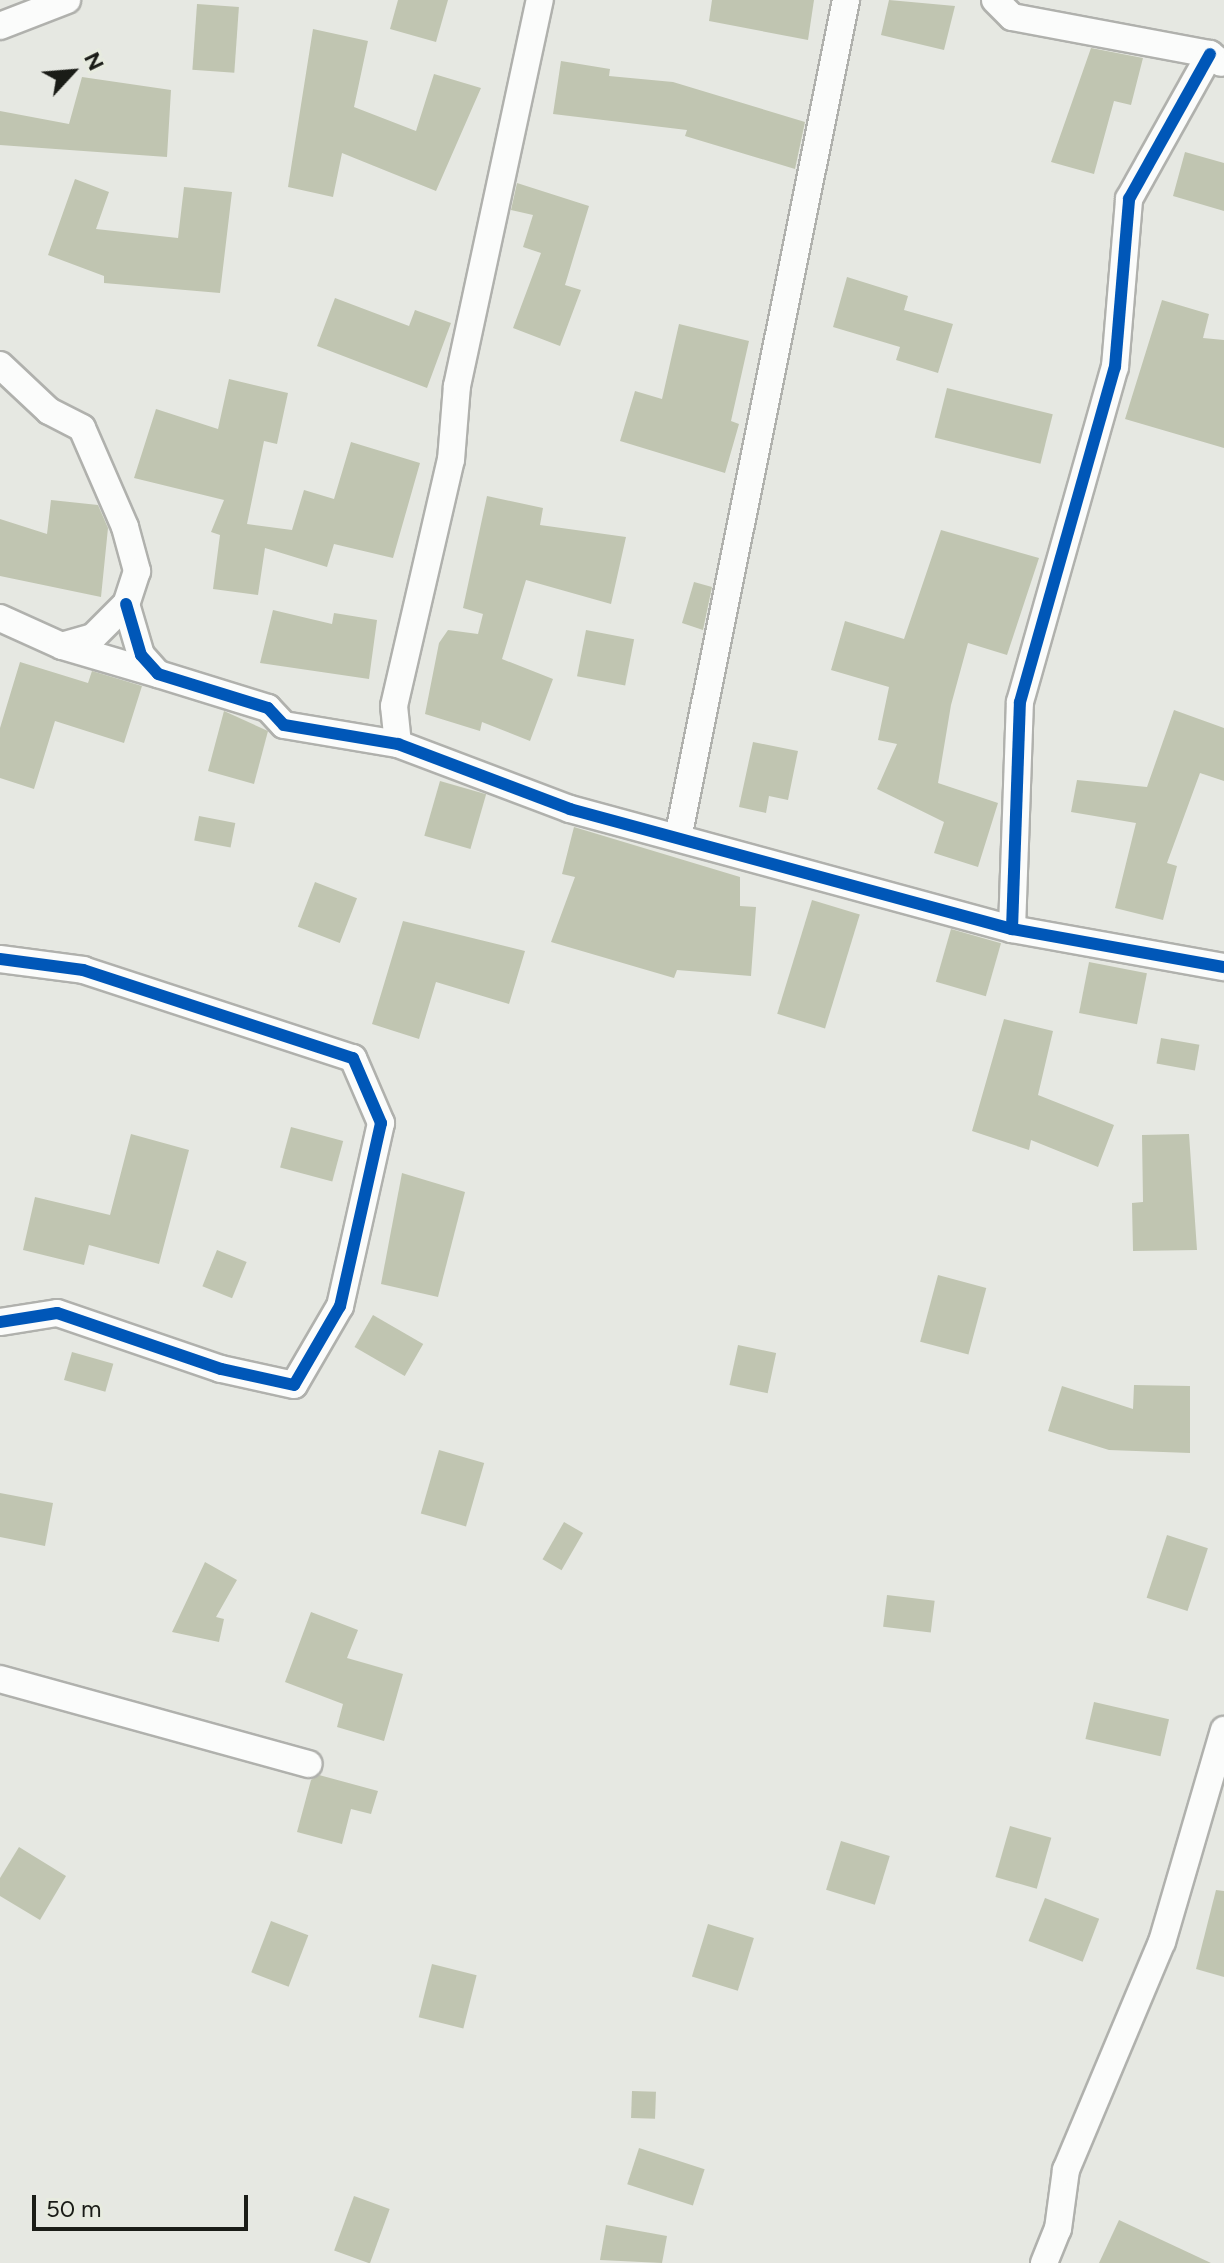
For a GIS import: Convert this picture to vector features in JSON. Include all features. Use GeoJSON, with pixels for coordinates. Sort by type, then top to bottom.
{"type":"FeatureCollection","features":[{"type":"Feature","properties":{"kind":"street"},"geometry":{"type":"LineString","coordinates":[[0,26],[67,0]]}},
{"type":"Feature","properties":{"kind":"street"},"geometry":{"type":"LineString","coordinates":[[398,744],[394,706],[440,516],[457,386],[540,0]]}},
{"type":"Feature","properties":{"kind":"street"},"geometry":{"type":"LineString","coordinates":[[679,833],[846,0]]}},
{"type":"Feature","properties":{"kind":"street"},"geometry":{"type":"LineString","coordinates":[[995,0],[1012,17],[1217,59],[1129,199],[1115,367],[1020,702],[1012,929]]}},
{"type":"Feature","properties":{"kind":"street"},"geometry":{"type":"LineString","coordinates":[[0,365],[49,411],[82,428],[98,455],[137,571],[126,604],[93,637],[62,646]]}},
{"type":"Feature","properties":{"kind":"street"},"geometry":{"type":"LineString","coordinates":[[126,604],[141,655],[158,674]]}},
{"type":"Feature","properties":{"kind":"street"},"geometry":{"type":"LineString","coordinates":[[0,618],[62,646],[268,708],[284,725],[398,744],[570,809],[679,833],[1012,929],[1224,967]]}},
{"type":"Feature","properties":{"kind":"street"},"geometry":{"type":"LineString","coordinates":[[0,959],[83,970],[353,1058],[381,1123],[340,1306],[294,1385],[221,1369],[57,1313],[0,1322]]}},
{"type":"Feature","properties":{"kind":"street"},"geometry":{"type":"LineString","coordinates":[[0,1679],[308,1764]]}},
{"type":"Feature","properties":{"kind":"street"},"geometry":{"type":"LineString","coordinates":[[1044,2263],[1058,2229],[1066,2170],[1162,1942],[1224,1730]]}},
{"type":"Feature","properties":{"kind":"building"},"geometry":{"type":"Polygon","coordinates":[[[398,0],[448,0],[436,42],[390,29],[398,0]]]}},
{"type":"Feature","properties":{"kind":"building"},"geometry":{"type":"Polygon","coordinates":[[[712,0],[814,0],[808,40],[709,21],[712,0]]]}},
{"type":"Feature","properties":{"kind":"building"},"geometry":{"type":"Polygon","coordinates":[[[889,0],[955,6],[944,50],[881,35],[889,0]]]}},
{"type":"Feature","properties":{"kind":"building"},"geometry":{"type":"Polygon","coordinates":[[[197,4],[239,7],[234,73],[192,70],[197,4]]]}},
{"type":"Feature","properties":{"kind":"building"},"geometry":{"type":"Polygon","coordinates":[[[313,29],[368,41],[354,107],[416,131],[434,74],[481,88],[436,191],[342,153],[333,197],[288,187],[313,29]]]}},
{"type":"Feature","properties":{"kind":"building"},"geometry":{"type":"Polygon","coordinates":[[[1091,48],[1143,58],[1131,105],[1114,101],[1094,174],[1051,162],[1091,48]]]}},
{"type":"Feature","properties":{"kind":"building"},"geometry":{"type":"Polygon","coordinates":[[[561,61],[610,69],[609,76],[673,82],[805,122],[795,169],[685,136],[687,130],[553,114],[561,61]]]}},
{"type":"Feature","properties":{"kind":"building"},"geometry":{"type":"Polygon","coordinates":[[[82,77],[171,90],[167,157],[0,145],[0,111],[69,124],[82,77]]]}},
{"type":"Feature","properties":{"kind":"building"},"geometry":{"type":"Polygon","coordinates":[[[1185,152],[1224,163],[1224,211],[1173,196],[1185,152]]]}},
{"type":"Feature","properties":{"kind":"building"},"geometry":{"type":"Polygon","coordinates":[[[75,179],[109,192],[96,229],[178,238],[184,187],[232,192],[220,293],[104,283],[104,276],[48,255],[75,179]]]}},
{"type":"Feature","properties":{"kind":"building"},"geometry":{"type":"Polygon","coordinates":[[[517,183],[589,206],[565,285],[581,290],[560,346],[513,328],[541,253],[523,247],[533,215],[511,210],[517,183]]]}},
{"type":"Feature","properties":{"kind":"building"},"geometry":{"type":"Polygon","coordinates":[[[847,277],[908,296],[904,310],[953,324],[938,373],[896,360],[900,347],[833,327],[847,277]]]}},
{"type":"Feature","properties":{"kind":"building"},"geometry":{"type":"Polygon","coordinates":[[[335,298],[409,326],[415,310],[451,323],[427,388],[317,346],[335,298]]]}},
{"type":"Feature","properties":{"kind":"building"},"geometry":{"type":"Polygon","coordinates":[[[1162,300],[1209,314],[1203,338],[1224,340],[1224,448],[1125,419],[1162,300]]]}},
{"type":"Feature","properties":{"kind":"building"},"geometry":{"type":"Polygon","coordinates":[[[679,324],[749,341],[731,421],[739,424],[725,473],[620,441],[635,391],[662,399],[679,324]]]}},
{"type":"Feature","properties":{"kind":"building"},"geometry":{"type":"Polygon","coordinates":[[[229,379],[288,393],[277,444],[264,441],[247,524],[292,530],[304,490],[334,499],[351,442],[420,463],[393,558],[334,544],[327,567],[265,548],[258,595],[213,589],[220,535],[211,532],[224,500],[134,478],[156,409],[218,429],[229,379]]]}},
{"type":"Feature","properties":{"kind":"building"},"geometry":{"type":"Polygon","coordinates":[[[947,388],[1053,414],[1040,464],[935,437],[947,388]]]}},
{"type":"Feature","properties":{"kind":"building"},"geometry":{"type":"Polygon","coordinates":[[[487,496],[543,508],[540,525],[626,537],[611,604],[526,580],[502,659],[553,679],[530,741],[482,722],[480,731],[425,714],[439,643],[448,630],[478,634],[483,614],[463,608],[487,496]]]}},
{"type":"Feature","properties":{"kind":"building"},"geometry":{"type":"Polygon","coordinates":[[[51,500],[98,505],[108,528],[101,597],[0,576],[0,519],[47,534],[51,500]]]}},
{"type":"Feature","properties":{"kind":"building"},"geometry":{"type":"Polygon","coordinates":[[[941,530],[1039,558],[1007,655],[968,643],[951,705],[938,783],[998,803],[978,867],[934,853],[944,822],[877,789],[897,744],[878,740],[889,687],[831,670],[845,621],[904,639],[941,530]]]}},
{"type":"Feature","properties":{"kind":"building"},"geometry":{"type":"Polygon","coordinates":[[[694,582],[712,587],[703,630],[682,623],[694,582]]]}},
{"type":"Feature","properties":{"kind":"building"},"geometry":{"type":"Polygon","coordinates":[[[273,610],[332,624],[334,613],[377,620],[369,679],[260,663],[273,610]]]}},
{"type":"Feature","properties":{"kind":"building"},"geometry":{"type":"Polygon","coordinates":[[[586,630],[634,639],[625,685],[577,676],[586,630]]]}},
{"type":"Feature","properties":{"kind":"building"},"geometry":{"type":"Polygon","coordinates":[[[20,662],[88,683],[92,671],[142,686],[124,743],[55,721],[34,789],[0,778],[0,728],[20,662]]]}},
{"type":"Feature","properties":{"kind":"building"},"geometry":{"type":"Polygon","coordinates":[[[1174,710],[1224,728],[1224,781],[1200,773],[1167,863],[1177,866],[1163,920],[1115,908],[1136,823],[1071,812],[1077,780],[1147,787],[1174,710]]]}},
{"type":"Feature","properties":{"kind":"building"},"geometry":{"type":"Polygon","coordinates":[[[224,711],[268,731],[254,784],[208,771],[224,711]]]}},
{"type":"Feature","properties":{"kind":"building"},"geometry":{"type":"Polygon","coordinates":[[[753,742],[798,751],[788,800],[769,796],[766,813],[739,807],[753,742]]]}},
{"type":"Feature","properties":{"kind":"building"},"geometry":{"type":"Polygon","coordinates":[[[440,781],[486,794],[470,849],[424,836],[440,781]]]}},
{"type":"Feature","properties":{"kind":"building"},"geometry":{"type":"Polygon","coordinates":[[[199,816],[235,823],[231,848],[194,841],[199,816]]]}},
{"type":"Feature","properties":{"kind":"building"},"geometry":{"type":"Polygon","coordinates":[[[574,827],[740,877],[740,906],[756,907],[751,976],[677,970],[674,978],[551,942],[575,877],[562,874],[574,827]]]}},
{"type":"Feature","properties":{"kind":"building"},"geometry":{"type":"Polygon","coordinates":[[[315,882],[357,898],[340,943],[298,927],[315,882]]]}},
{"type":"Feature","properties":{"kind":"building"},"geometry":{"type":"Polygon","coordinates":[[[812,900],[860,915],[825,1028],[777,1014],[812,900]]]}},
{"type":"Feature","properties":{"kind":"building"},"geometry":{"type":"Polygon","coordinates":[[[403,921],[525,951],[509,1004],[436,982],[419,1039],[372,1024],[403,921]]]}},
{"type":"Feature","properties":{"kind":"building"},"geometry":{"type":"Polygon","coordinates":[[[951,929],[1001,943],[986,996],[936,982],[951,929]]]}},
{"type":"Feature","properties":{"kind":"building"},"geometry":{"type":"Polygon","coordinates":[[[1089,962],[1147,973],[1137,1024],[1079,1013],[1089,962]]]}},
{"type":"Feature","properties":{"kind":"building"},"geometry":{"type":"Polygon","coordinates":[[[1004,1019],[1053,1031],[1038,1095],[1114,1125],[1098,1167],[1031,1140],[1029,1150],[972,1131],[1004,1019]]]}},
{"type":"Feature","properties":{"kind":"building"},"geometry":{"type":"Polygon","coordinates":[[[1161,1038],[1199,1045],[1195,1070],[1156,1064],[1161,1038]]]}},
{"type":"Feature","properties":{"kind":"building"},"geometry":{"type":"Polygon","coordinates":[[[291,1127],[343,1141],[332,1182],[280,1168],[291,1127]]]}},
{"type":"Feature","properties":{"kind":"building"},"geometry":{"type":"Polygon","coordinates":[[[131,1134],[189,1150],[159,1264],[89,1245],[84,1265],[23,1250],[35,1197],[110,1215],[131,1134]]]}},
{"type":"Feature","properties":{"kind":"building"},"geometry":{"type":"Polygon","coordinates":[[[1189,1134],[1197,1250],[1133,1251],[1132,1203],[1143,1202],[1142,1135],[1189,1134]]]}},
{"type":"Feature","properties":{"kind":"building"},"geometry":{"type":"Polygon","coordinates":[[[402,1173],[465,1192],[438,1297],[381,1284],[402,1173]]]}},
{"type":"Feature","properties":{"kind":"building"},"geometry":{"type":"Polygon","coordinates":[[[217,1250],[247,1262],[232,1298],[202,1286],[217,1250]]]}},
{"type":"Feature","properties":{"kind":"building"},"geometry":{"type":"Polygon","coordinates":[[[938,1275],[986,1288],[968,1355],[920,1342],[938,1275]]]}},
{"type":"Feature","properties":{"kind":"building"},"geometry":{"type":"Polygon","coordinates":[[[373,1315],[423,1344],[405,1376],[355,1347],[373,1315]]]}},
{"type":"Feature","properties":{"kind":"building"},"geometry":{"type":"Polygon","coordinates":[[[738,1345],[776,1353],[768,1393],[729,1385],[738,1345]]]}},
{"type":"Feature","properties":{"kind":"building"},"geometry":{"type":"Polygon","coordinates":[[[72,1352],[113,1364],[105,1392],[64,1380],[72,1352]]]}},
{"type":"Feature","properties":{"kind":"building"},"geometry":{"type":"Polygon","coordinates":[[[1134,1385],[1190,1386],[1190,1453],[1109,1450],[1048,1431],[1062,1386],[1133,1409],[1134,1385]]]}},
{"type":"Feature","properties":{"kind":"building"},"geometry":{"type":"Polygon","coordinates":[[[439,1450],[484,1463],[466,1526],[421,1513],[439,1450]]]}},
{"type":"Feature","properties":{"kind":"building"},"geometry":{"type":"Polygon","coordinates":[[[0,1493],[53,1503],[45,1546],[0,1537],[0,1493]]]}},
{"type":"Feature","properties":{"kind":"building"},"geometry":{"type":"Polygon","coordinates":[[[564,1522],[583,1533],[562,1570],[542,1559],[564,1522]]]}},
{"type":"Feature","properties":{"kind":"building"},"geometry":{"type":"Polygon","coordinates":[[[1167,1535],[1208,1548],[1188,1611],[1147,1598],[1167,1535]]]}},
{"type":"Feature","properties":{"kind":"building"},"geometry":{"type":"Polygon","coordinates":[[[205,1562],[237,1580],[216,1617],[224,1619],[219,1642],[172,1632],[205,1562]]]}},
{"type":"Feature","properties":{"kind":"building"},"geometry":{"type":"Polygon","coordinates":[[[887,1595],[935,1601],[931,1633],[883,1627],[887,1595]]]}},
{"type":"Feature","properties":{"kind":"building"},"geometry":{"type":"Polygon","coordinates":[[[311,1612],[358,1630],[347,1658],[403,1674],[384,1741],[337,1727],[343,1704],[285,1682],[311,1612]]]}},
{"type":"Feature","properties":{"kind":"building"},"geometry":{"type":"Polygon","coordinates":[[[1094,1702],[1169,1719],[1160,1756],[1085,1739],[1094,1702]]]}},
{"type":"Feature","properties":{"kind":"building"},"geometry":{"type":"Polygon","coordinates":[[[319,1775],[378,1791],[371,1814],[351,1809],[342,1844],[297,1832],[311,1780],[319,1775]]]}},
{"type":"Feature","properties":{"kind":"building"},"geometry":{"type":"Polygon","coordinates":[[[1010,1826],[1051,1838],[1037,1889],[995,1877],[1010,1826]]]}},
{"type":"Feature","properties":{"kind":"building"},"geometry":{"type":"Polygon","coordinates":[[[841,1841],[890,1856],[875,1905],[826,1890],[841,1841]]]}},
{"type":"Feature","properties":{"kind":"building"},"geometry":{"type":"Polygon","coordinates":[[[19,1847],[66,1876],[40,1920],[0,1896],[0,1878],[19,1847]]]}},
{"type":"Feature","properties":{"kind":"building"},"geometry":{"type":"Polygon","coordinates":[[[1216,1890],[1224,1891],[1224,1977],[1196,1969],[1216,1890]]]}},
{"type":"Feature","properties":{"kind":"building"},"geometry":{"type":"Polygon","coordinates":[[[1045,1898],[1099,1919],[1083,1962],[1029,1941],[1045,1898]]]}},
{"type":"Feature","properties":{"kind":"building"},"geometry":{"type":"Polygon","coordinates":[[[271,1921],[308,1935],[289,1987],[251,1972],[271,1921]]]}},
{"type":"Feature","properties":{"kind":"building"},"geometry":{"type":"Polygon","coordinates":[[[708,1924],[754,1938],[738,1991],[692,1977],[708,1924]]]}},
{"type":"Feature","properties":{"kind":"building"},"geometry":{"type":"Polygon","coordinates":[[[432,1964],[477,1975],[463,2028],[419,2017],[432,1964]]]}},
{"type":"Feature","properties":{"kind":"building"},"geometry":{"type":"Polygon","coordinates":[[[632,2091],[656,2092],[655,2119],[631,2118],[632,2091]]]}},
{"type":"Feature","properties":{"kind":"building"},"geometry":{"type":"Polygon","coordinates":[[[639,2148],[705,2169],[693,2205],[627,2184],[639,2148]]]}},
{"type":"Feature","properties":{"kind":"building"},"geometry":{"type":"Polygon","coordinates":[[[354,2196],[390,2209],[370,2263],[334,2251],[354,2196]]]}},
{"type":"Feature","properties":{"kind":"building"},"geometry":{"type":"Polygon","coordinates":[[[1119,2220],[1211,2263],[1099,2263],[1119,2220]]]}},
{"type":"Feature","properties":{"kind":"building"},"geometry":{"type":"Polygon","coordinates":[[[606,2225],[667,2236],[662,2263],[600,2260],[606,2225]]]}},
{"type":"Feature","properties":{"kind":"cycle path"},"geometry":{"type":"LineString","coordinates":[[1012,929],[1020,702],[1115,367],[1129,199],[1210,54]]}},
{"type":"Feature","properties":{"kind":"cycle path"},"geometry":{"type":"LineString","coordinates":[[126,604],[141,655],[158,674],[268,708],[284,725],[398,744],[570,809],[1012,929],[1224,967]]}},
{"type":"Feature","properties":{"kind":"cycle path"},"geometry":{"type":"LineString","coordinates":[[0,959],[83,970],[353,1058],[381,1123],[340,1306],[294,1385],[221,1369],[57,1313],[0,1322]]}}]}
